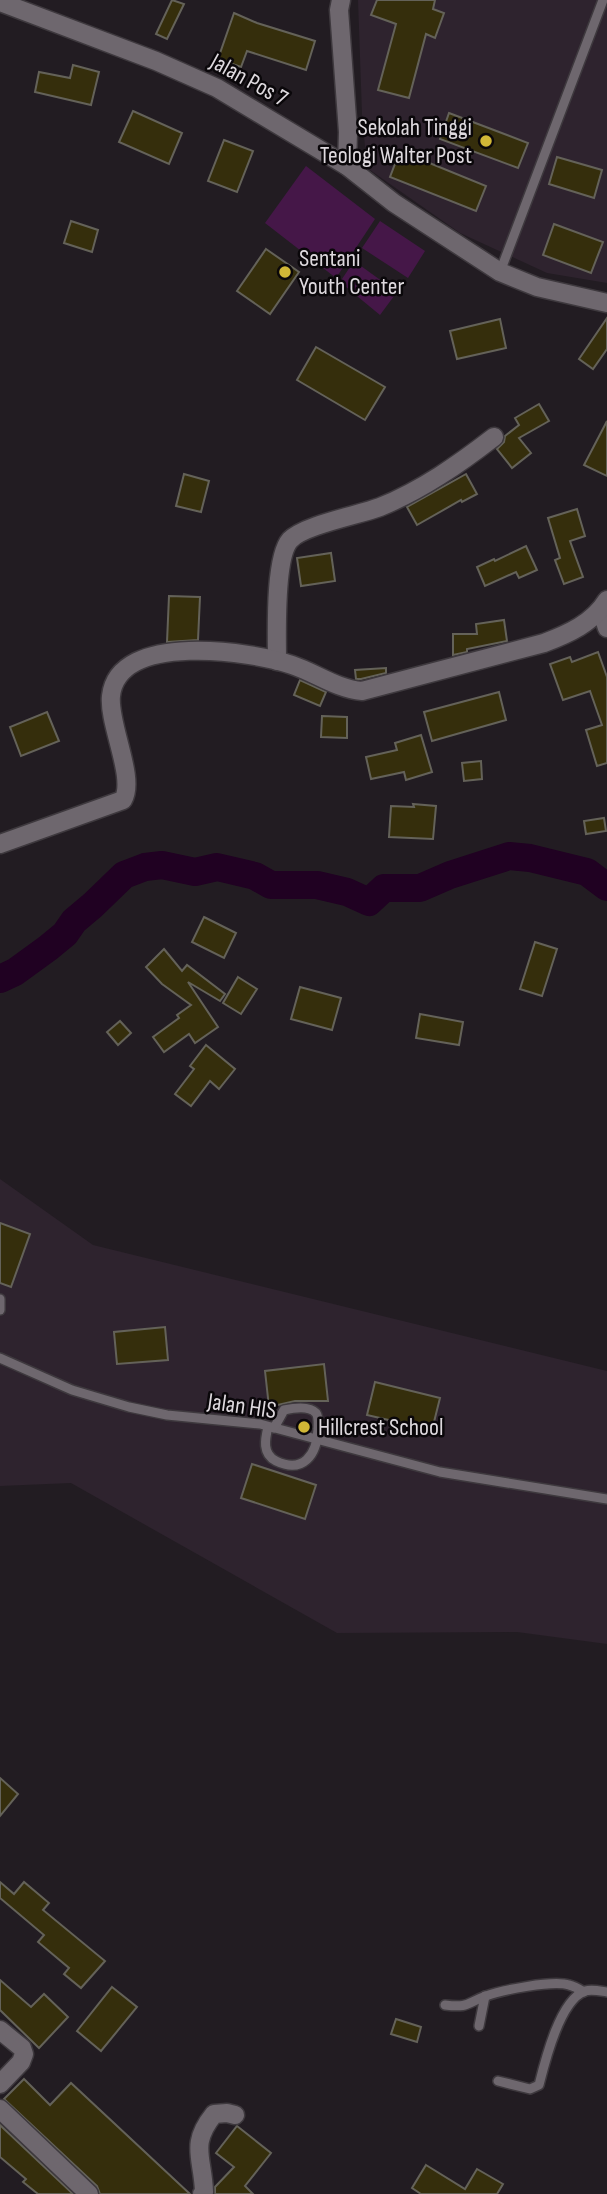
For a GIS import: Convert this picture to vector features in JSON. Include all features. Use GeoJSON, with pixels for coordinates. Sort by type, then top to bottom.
{"type":"FeatureCollection","features":[{"type":"Feature","properties":{"kind":"street","name":"Jalan Pos 7"},"geometry":{"type":"LineString","coordinates":[[0,2],[197,79],[271,119],[347,166],[405,210],[500,272],[537,287],[607,303]]}},
{"type":"Feature","properties":{"kind":"street"},"geometry":{"type":"LineString","coordinates":[[337,3],[348,132],[347,166]]}},
{"type":"Feature","properties":{"kind":"street"},"geometry":{"type":"LineString","coordinates":[[277,661],[278,597],[283,557],[289,541],[301,532],[381,507],[455,466],[494,437]]}},
{"type":"Feature","properties":{"kind":"street"},"geometry":{"type":"LineString","coordinates":[[0,844],[123,800],[126,794],[122,758],[110,712],[111,693],[114,683],[128,668],[144,658],[163,652],[188,650],[258,657],[293,665],[355,691],[375,689],[544,643],[587,622],[604,605]]}},
{"type":"Feature","properties":{"kind":"street"},"geometry":{"type":"LineString","coordinates":[[604,605],[607,628]]}},
{"type":"Feature","properties":{"kind":"street"},"geometry":{"type":"LineString","coordinates":[[0,2030],[22,2048],[24,2054],[21,2062],[0,2084]]}},
{"type":"Feature","properties":{"kind":"street"},"geometry":{"type":"LineString","coordinates":[[0,2109],[89,2194]]}},
{"type":"Feature","properties":{"kind":"street"},"geometry":{"type":"LineString","coordinates":[[202,2194],[204,2177],[198,2158],[203,2128],[214,2114],[235,2115]]}},
{"type":"Feature","properties":{"kind":"lane"},"geometry":{"type":"LineString","coordinates":[[500,272],[603,0]]}},
{"type":"Feature","properties":{"kind":"lane"},"geometry":{"type":"LineString","coordinates":[[0,1299],[0,1310]]}},
{"type":"Feature","properties":{"kind":"lane","name":"Jalan HIS"},"geometry":{"type":"LineString","coordinates":[[0,1358],[72,1390],[129,1407],[167,1415],[271,1427],[440,1472],[607,1499]]}},
{"type":"Feature","properties":{"kind":"lane"},"geometry":{"type":"LineString","coordinates":[[307,1408],[315,1411],[318,1416],[318,1440],[313,1452],[301,1465],[285,1464],[269,1457],[265,1448],[271,1427],[284,1409],[307,1408]]}},
{"type":"Feature","properties":{"kind":"lane"},"geometry":{"type":"LineString","coordinates":[[445,2005],[460,2007],[475,2003],[485,1996],[555,1983],[569,1984],[584,1992]]}},
{"type":"Feature","properties":{"kind":"lane"},"geometry":{"type":"LineString","coordinates":[[498,2081],[530,2089],[539,2085],[568,2003],[584,1992],[607,1992]]}},
{"type":"Feature","properties":{"kind":"lane"},"geometry":{"type":"LineString","coordinates":[[479,2026],[485,1996]]}},
{"type":"Feature","properties":{"kind":"shaded area","name":"Sekolah Tinggi Teologi Walter Post"},"geometry":{"type":"Polygon","coordinates":[[[358,0],[607,0],[607,283],[547,273],[460,233],[367,168],[362,114],[358,0]]]}},
{"type":"Feature","properties":{"kind":"shaded area"},"geometry":{"type":"Polygon","coordinates":[[[306,166],[375,219],[336,278],[265,223],[306,166]]]}},
{"type":"Feature","properties":{"kind":"shaded area"},"geometry":{"type":"Polygon","coordinates":[[[380,221],[425,251],[408,278],[362,248],[380,221]]]}},
{"type":"Feature","properties":{"kind":"shaded area"},"geometry":{"type":"Polygon","coordinates":[[[354,261],[397,292],[380,315],[340,282],[354,261]]]}},
{"type":"Feature","properties":{"kind":"shaded area","name":"Hillcrest School"},"geometry":{"type":"Polygon","coordinates":[[[0,1179],[93,1245],[607,1371],[607,1644],[517,1632],[337,1633],[71,1483],[0,1486],[0,1179]]]}},
{"type":"Feature","properties":{"kind":"building"},"geometry":{"type":"Polygon","coordinates":[[[172,0],[184,4],[167,39],[156,34],[172,0]]]}},
{"type":"Feature","properties":{"kind":"building"},"geometry":{"type":"Polygon","coordinates":[[[377,0],[435,0],[433,9],[444,13],[435,38],[426,34],[409,98],[378,90],[396,24],[371,15],[377,0]]]}},
{"type":"Feature","properties":{"kind":"building"},"geometry":{"type":"Polygon","coordinates":[[[234,13],[315,41],[306,70],[247,51],[241,67],[218,59],[234,13]]]}},
{"type":"Feature","properties":{"kind":"building"},"geometry":{"type":"Polygon","coordinates":[[[73,65],[99,72],[91,105],[35,92],[39,72],[70,78],[73,65]]]}},
{"type":"Feature","properties":{"kind":"building"},"geometry":{"type":"Polygon","coordinates":[[[133,111],[182,133],[169,164],[119,142],[133,111]]]}},
{"type":"Feature","properties":{"kind":"building"},"geometry":{"type":"Polygon","coordinates":[[[449,113],[528,143],[518,168],[440,139],[449,113]]]}},
{"type":"Feature","properties":{"kind":"building"},"geometry":{"type":"Polygon","coordinates":[[[224,140],[253,151],[237,192],[208,181],[224,140]]]}},
{"type":"Feature","properties":{"kind":"building"},"geometry":{"type":"Polygon","coordinates":[[[400,151],[486,186],[476,211],[390,177],[400,151]]]}},
{"type":"Feature","properties":{"kind":"building"},"geometry":{"type":"Polygon","coordinates":[[[557,157],[602,170],[594,198],[549,184],[557,157]]]}},
{"type":"Feature","properties":{"kind":"building"},"geometry":{"type":"Polygon","coordinates":[[[71,221],[98,230],[92,252],[64,243],[71,221]]]}},
{"type":"Feature","properties":{"kind":"building"},"geometry":{"type":"Polygon","coordinates":[[[554,224],[603,242],[591,273],[543,255],[554,224]]]}},
{"type":"Feature","properties":{"kind":"building"},"geometry":{"type":"Polygon","coordinates":[[[266,249],[299,272],[270,314],[237,291],[266,249]]]}},
{"type":"Feature","properties":{"kind":"building"},"geometry":{"type":"Polygon","coordinates":[[[607,318],[607,349],[593,369],[579,359],[607,318]]]}},
{"type":"Feature","properties":{"kind":"building"},"geometry":{"type":"Polygon","coordinates":[[[500,319],[506,348],[457,359],[450,331],[500,319]]]}},
{"type":"Feature","properties":{"kind":"building"},"geometry":{"type":"Polygon","coordinates":[[[316,347],[385,387],[365,420],[297,380],[316,347]]]}},
{"type":"Feature","properties":{"kind":"building"},"geometry":{"type":"Polygon","coordinates":[[[539,404],[549,421],[519,438],[531,453],[512,468],[497,449],[504,442],[505,436],[519,425],[515,418],[539,404]]]}},
{"type":"Feature","properties":{"kind":"building"},"geometry":{"type":"Polygon","coordinates":[[[607,421],[607,476],[584,465],[607,421]]]}},
{"type":"Feature","properties":{"kind":"building"},"geometry":{"type":"Polygon","coordinates":[[[184,474],[209,481],[201,512],[176,506],[184,474]]]}},
{"type":"Feature","properties":{"kind":"building"},"geometry":{"type":"Polygon","coordinates":[[[466,474],[477,494],[417,525],[407,507],[466,474]]]}},
{"type":"Feature","properties":{"kind":"building"},"geometry":{"type":"Polygon","coordinates":[[[577,509],[585,536],[570,541],[583,577],[564,584],[555,560],[560,558],[548,518],[577,509]]]}},
{"type":"Feature","properties":{"kind":"building"},"geometry":{"type":"Polygon","coordinates":[[[526,546],[537,570],[519,578],[516,572],[485,586],[477,567],[526,546]]]}},
{"type":"Feature","properties":{"kind":"building"},"geometry":{"type":"Polygon","coordinates":[[[331,553],[335,581],[301,586],[297,558],[331,553]]]}},
{"type":"Feature","properties":{"kind":"building"},"geometry":{"type":"Polygon","coordinates":[[[169,596],[200,597],[198,640],[167,642],[169,596]]]}},
{"type":"Feature","properties":{"kind":"building"},"geometry":{"type":"Polygon","coordinates":[[[504,620],[507,641],[467,649],[467,652],[453,655],[453,634],[477,634],[476,624],[504,620]]]}},
{"type":"Feature","properties":{"kind":"building"},"geometry":{"type":"Polygon","coordinates":[[[598,652],[607,677],[607,763],[597,766],[586,730],[602,725],[590,691],[563,700],[550,664],[570,657],[572,662],[598,652]]]}},
{"type":"Feature","properties":{"kind":"building"},"geometry":{"type":"Polygon","coordinates":[[[386,668],[386,673],[356,679],[355,670],[386,668]]]}},
{"type":"Feature","properties":{"kind":"building"},"geometry":{"type":"Polygon","coordinates":[[[300,680],[326,692],[320,706],[294,695],[300,680]]]}},
{"type":"Feature","properties":{"kind":"building"},"geometry":{"type":"Polygon","coordinates":[[[499,692],[506,720],[432,741],[424,712],[499,692]]]}},
{"type":"Feature","properties":{"kind":"building"},"geometry":{"type":"Polygon","coordinates":[[[47,712],[59,741],[21,756],[10,727],[47,712]]]}},
{"type":"Feature","properties":{"kind":"building"},"geometry":{"type":"Polygon","coordinates":[[[322,716],[347,717],[347,738],[321,737],[322,716]]]}},
{"type":"Feature","properties":{"kind":"building"},"geometry":{"type":"Polygon","coordinates":[[[421,735],[432,772],[406,780],[404,772],[371,779],[366,757],[397,750],[395,743],[421,735]]]}},
{"type":"Feature","properties":{"kind":"building"},"geometry":{"type":"Polygon","coordinates":[[[481,761],[482,779],[464,781],[462,763],[481,761]]]}},
{"type":"Feature","properties":{"kind":"building"},"geometry":{"type":"Polygon","coordinates":[[[413,804],[436,806],[433,839],[389,837],[391,806],[414,807],[413,804]]]}},
{"type":"Feature","properties":{"kind":"building"},"geometry":{"type":"Polygon","coordinates":[[[604,818],[606,831],[586,834],[584,821],[604,818]]]}},
{"type":"Feature","properties":{"kind":"building"},"geometry":{"type":"Polygon","coordinates":[[[204,917],[236,933],[224,958],[192,942],[204,917]]]}},
{"type":"Feature","properties":{"kind":"building"},"geometry":{"type":"Polygon","coordinates":[[[535,942],[557,949],[542,996],[520,989],[535,942]]]}},
{"type":"Feature","properties":{"kind":"building"},"geometry":{"type":"Polygon","coordinates":[[[164,949],[182,971],[187,965],[225,994],[220,1001],[188,982],[218,1027],[195,1043],[189,1034],[164,1052],[153,1037],[179,1018],[177,1015],[191,1005],[162,984],[146,967],[164,949]]]}},
{"type":"Feature","properties":{"kind":"building"},"geometry":{"type":"Polygon","coordinates":[[[238,977],[257,989],[241,1014],[223,1003],[238,977]]]}},
{"type":"Feature","properties":{"kind":"building"},"geometry":{"type":"Polygon","coordinates":[[[300,987],[341,998],[332,1030],[291,1019],[300,987]]]}},
{"type":"Feature","properties":{"kind":"building"},"geometry":{"type":"Polygon","coordinates":[[[420,1014],[463,1022],[459,1045],[416,1038],[420,1014]]]}},
{"type":"Feature","properties":{"kind":"building"},"geometry":{"type":"Polygon","coordinates":[[[120,1021],[131,1033],[118,1045],[107,1032],[120,1021]]]}},
{"type":"Feature","properties":{"kind":"building"},"geometry":{"type":"Polygon","coordinates":[[[206,1045],[235,1069],[219,1089],[210,1081],[191,1106],[175,1094],[194,1069],[190,1066],[206,1045]]]}},
{"type":"Feature","properties":{"kind":"building"},"geometry":{"type":"Polygon","coordinates":[[[0,1223],[30,1234],[11,1287],[0,1283],[0,1223]]]}},
{"type":"Feature","properties":{"kind":"building"},"geometry":{"type":"Polygon","coordinates":[[[165,1327],[168,1360],[117,1364],[114,1332],[165,1327]]]}},
{"type":"Feature","properties":{"kind":"building"},"geometry":{"type":"Polygon","coordinates":[[[324,1364],[328,1401],[295,1401],[269,1407],[265,1371],[324,1364]]]}},
{"type":"Feature","properties":{"kind":"building"},"geometry":{"type":"Polygon","coordinates":[[[375,1382],[440,1398],[432,1430],[367,1415],[375,1382]]]}},
{"type":"Feature","properties":{"kind":"building"},"geometry":{"type":"Polygon","coordinates":[[[252,1464],[316,1485],[305,1519],[241,1498],[252,1464]]]}},
{"type":"Feature","properties":{"kind":"building"},"geometry":{"type":"Polygon","coordinates":[[[0,1778],[18,1794],[0,1816],[0,1778]]]}},
{"type":"Feature","properties":{"kind":"building"},"geometry":{"type":"Polygon","coordinates":[[[0,1882],[14,1894],[24,1882],[49,1903],[43,1910],[105,1961],[81,1988],[64,1974],[69,1968],[38,1942],[44,1935],[0,1898],[0,1882]]]}},
{"type":"Feature","properties":{"kind":"building"},"geometry":{"type":"Polygon","coordinates":[[[0,1980],[31,2007],[44,1994],[68,2017],[39,2048],[0,2010],[0,1980]]]}},
{"type":"Feature","properties":{"kind":"building"},"geometry":{"type":"Polygon","coordinates":[[[112,1987],[137,2007],[101,2051],[77,2031],[112,1987]]]}},
{"type":"Feature","properties":{"kind":"building"},"geometry":{"type":"Polygon","coordinates":[[[396,2019],[421,2027],[417,2042],[391,2034],[396,2019]]]}},
{"type":"Feature","properties":{"kind":"building"},"geometry":{"type":"Polygon","coordinates":[[[24,2079],[50,2105],[71,2083],[190,2194],[100,2194],[97,2186],[4,2099],[24,2079]]]}},
{"type":"Feature","properties":{"kind":"building"},"geometry":{"type":"Polygon","coordinates":[[[0,2125],[73,2194],[38,2194],[23,2182],[26,2179],[0,2157],[0,2125]]]}},
{"type":"Feature","properties":{"kind":"building"},"geometry":{"type":"Polygon","coordinates":[[[237,2126],[271,2153],[245,2186],[253,2194],[215,2194],[215,2187],[234,2167],[216,2153],[237,2126]]]}},
{"type":"Feature","properties":{"kind":"building"},"geometry":{"type":"Polygon","coordinates":[[[426,2165],[465,2189],[477,2169],[503,2184],[497,2194],[421,2194],[412,2188],[426,2165]]]}},
{"type":"Feature","properties":{"kind":"waterway"},"geometry":{"type":"LineString","coordinates":[[0,979],[15,972],[65,934],[74,921],[124,875],[145,867],[162,865],[195,872],[217,867],[255,876],[271,885],[317,885],[347,892],[369,902],[384,888],[420,888],[509,856],[530,858],[587,872],[607,887]]}},
{"type":"Feature","properties":{"kind":"place","name":"Sekolah Tinggi Teologi Walter Post"},"geometry":{"type":"Point","coordinates":[486,141]}},
{"type":"Feature","properties":{"kind":"place","name":"Sentani Youth Center"},"geometry":{"type":"Point","coordinates":[285,272]}},
{"type":"Feature","properties":{"kind":"place","name":"Hillcrest School"},"geometry":{"type":"Point","coordinates":[304,1427]}}]}
